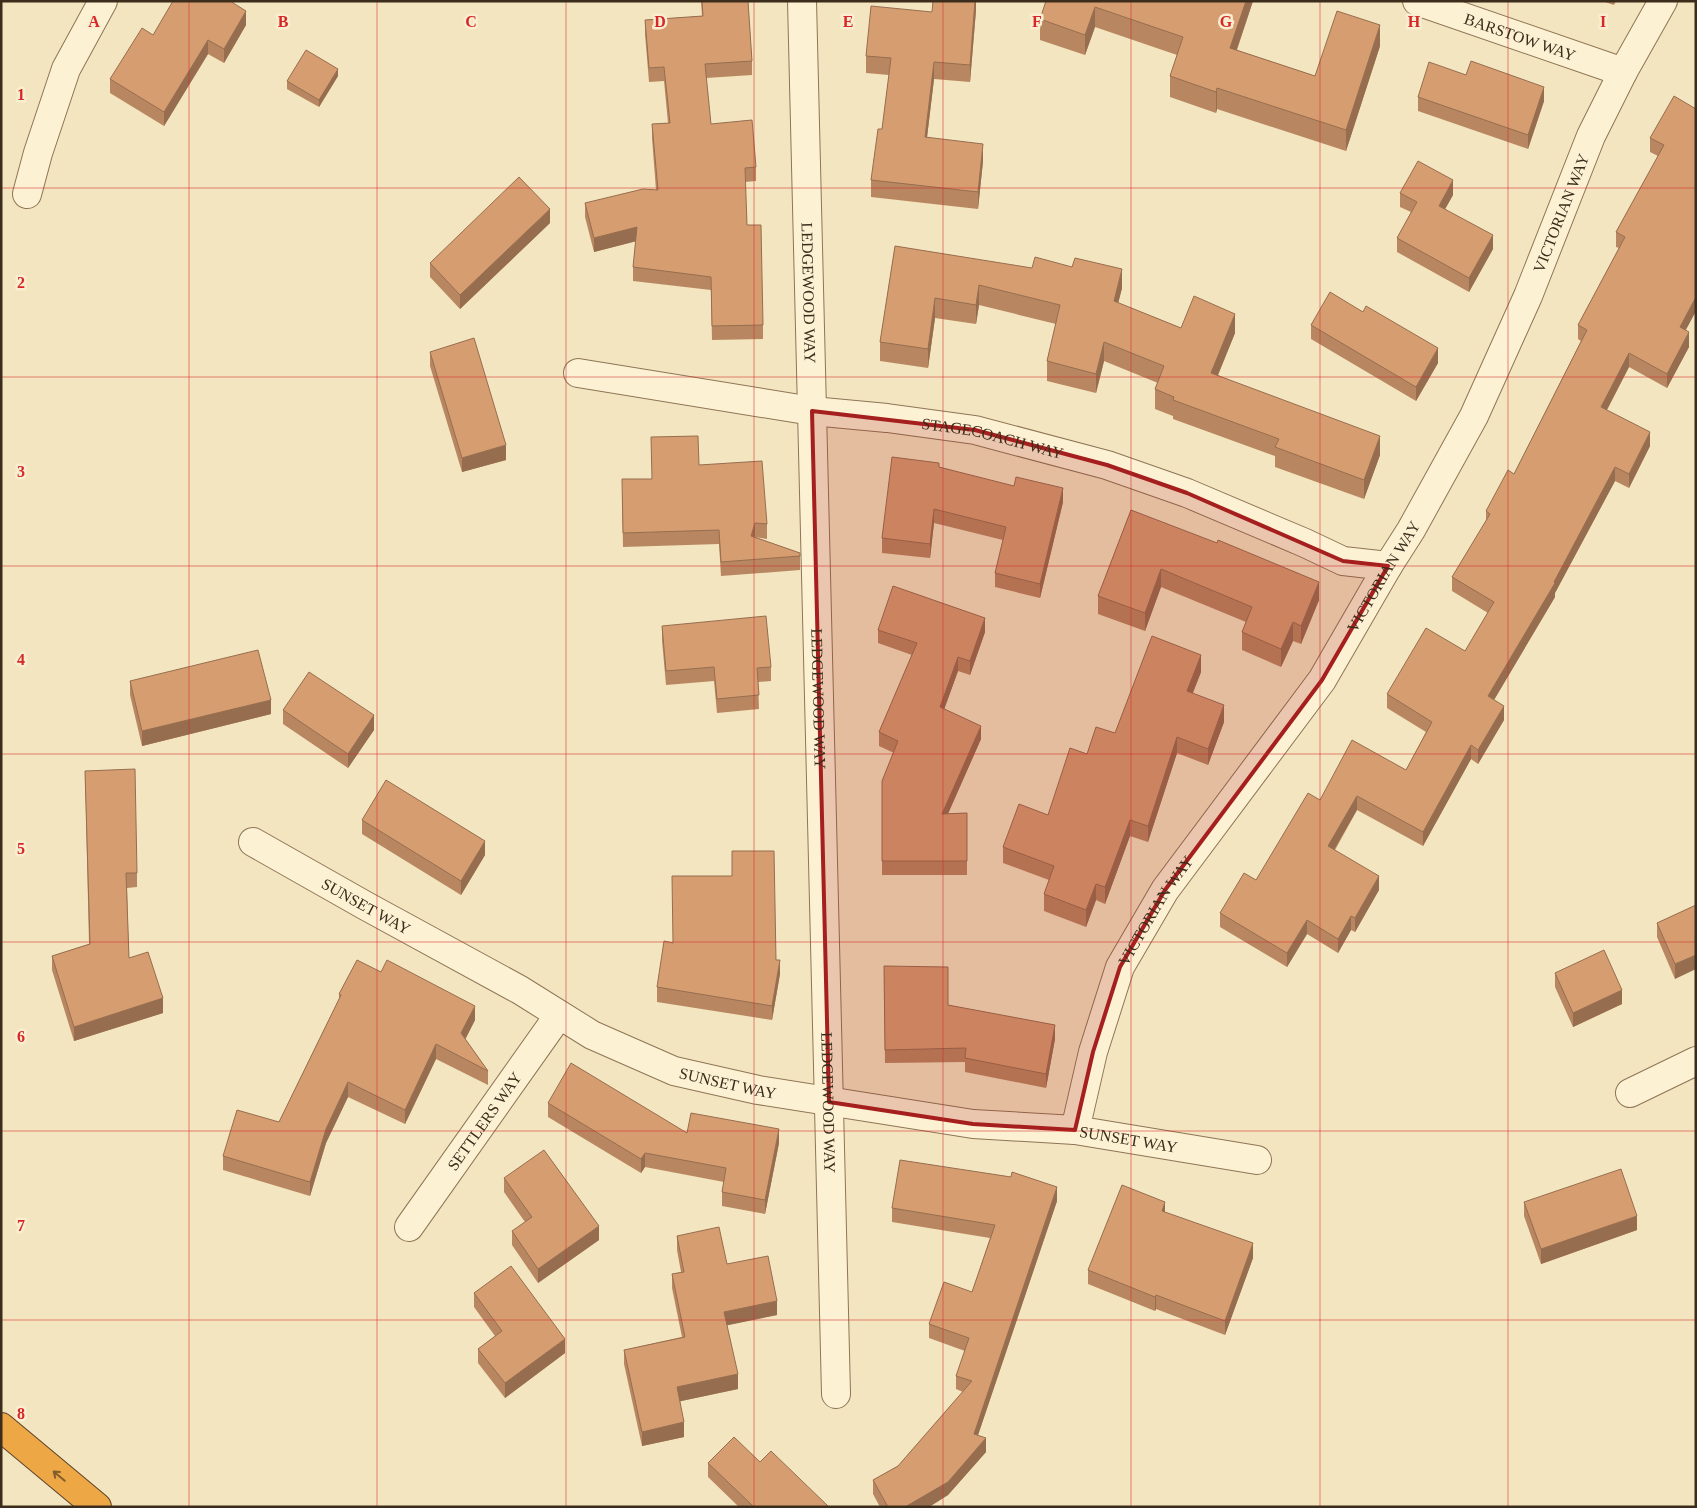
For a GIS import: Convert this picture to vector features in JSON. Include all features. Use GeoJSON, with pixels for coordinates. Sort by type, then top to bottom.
{"type":"FeatureCollection","features":[{"type":"Feature","properties":{"kind":"highway"},"geometry":{"type":"LineString","coordinates":[[1,1427],[97,1507]]}},
{"type":"Feature","properties":{"kind":"street"},"geometry":{"type":"LineString","coordinates":[[27,194],[38,153],[66,69],[104,1]]}},
{"type":"Feature","properties":{"kind":"street","name":"LEDGEWOOD WAY"},"geometry":{"type":"LineString","coordinates":[[802,1],[836,1394]]}},
{"type":"Feature","properties":{"kind":"street","name":"BARSTOW WAY"},"geometry":{"type":"LineString","coordinates":[[1417,1],[1623,72]]}},
{"type":"Feature","properties":{"kind":"street","name":"VICTORIAN WAY"},"geometry":{"type":"LineString","coordinates":[[1075,1130],[1093,1052],[1120,967],[1165,890],[1322,680],[1411,530],[1474,416],[1528,296],[1591,136],[1623,72],[1663,1]]}},
{"type":"Feature","properties":{"kind":"street","name":"STAGECOACH WAY"},"geometry":{"type":"LineString","coordinates":[[578,373],[812,411],[887,418],[975,430],[1107,465],[1187,493],[1304,543],[1343,562],[1388,566]]}},
{"type":"Feature","properties":{"kind":"street","name":"SUNSET WAY"},"geometry":{"type":"LineString","coordinates":[[253,842],[520,990],[592,1035],[674,1071],[758,1090],[972,1124],[1075,1130],[1257,1160]]}},
{"type":"Feature","properties":{"kind":"street","name":"SETTLERS WAY"},"geometry":{"type":"LineString","coordinates":[[409,1227],[559,1015]]}},
{"type":"Feature","properties":{"kind":"street"},"geometry":{"type":"LineString","coordinates":[[1630,1093],[1696,1061]]}},
{"type":"Feature","properties":{"kind":"highlighted area"},"geometry":{"type":"Polygon","coordinates":[[[812,411],[975,430],[1107,465],[1187,493],[1343,561],[1388,566],[1322,680],[1165,890],[1120,967],[1093,1052],[1075,1130],[973,1124],[829,1102],[812,411]]]}},
{"type":"Feature","properties":{"kind":"building"},"geometry":{"type":"Polygon","coordinates":[[[173,1],[230,1],[246,11],[224,49],[208,40],[164,112],[110,79],[142,28],[153,35],[173,1]]]}},
{"type":"Feature","properties":{"kind":"building"},"geometry":{"type":"Polygon","coordinates":[[[702,1],[748,1],[752,61],[705,64],[711,124],[752,120],[756,167],[745,168],[747,225],[761,225],[763,325],[712,326],[711,277],[633,267],[637,227],[594,238],[585,203],[643,189],[658,190],[652,124],[670,123],[664,67],[649,68],[645,20],[703,16],[702,1]]]}},
{"type":"Feature","properties":{"kind":"building"},"geometry":{"type":"Polygon","coordinates":[[[933,1],[975,1],[970,65],[934,62],[925,137],[983,144],[978,192],[871,180],[878,129],[882,129],[891,58],[866,56],[871,6],[932,12],[933,1]]]}},
{"type":"Feature","properties":{"kind":"building"},"geometry":{"type":"Polygon","coordinates":[[[1046,1],[1246,1],[1230,48],[1315,76],[1337,11],[1380,25],[1346,130],[1217,88],[1216,92],[1170,76],[1183,37],[1095,7],[1085,35],[1040,19],[1046,1]]]}},
{"type":"Feature","properties":{"kind":"building"},"geometry":{"type":"Polygon","coordinates":[[[306,50],[338,69],[319,100],[287,81],[306,50]]]}},
{"type":"Feature","properties":{"kind":"building"},"geometry":{"type":"Polygon","coordinates":[[[1471,61],[1544,87],[1528,135],[1418,97],[1429,62],[1466,75],[1471,61]]]}},
{"type":"Feature","properties":{"kind":"building"},"geometry":{"type":"Polygon","coordinates":[[[1674,96],[1696,109],[1696,297],[1680,327],[1689,332],[1667,374],[1629,353],[1601,407],[1650,432],[1629,474],[1615,467],[1555,583],[1488,696],[1504,706],[1478,750],[1471,745],[1423,832],[1357,796],[1328,846],[1379,876],[1355,918],[1351,916],[1338,939],[1307,920],[1287,953],[1220,913],[1244,873],[1256,880],[1308,793],[1320,800],[1352,740],[1406,770],[1432,722],[1387,694],[1426,628],[1465,651],[1494,602],[1452,577],[1490,514],[1486,511],[1508,470],[1514,474],[1587,330],[1578,325],[1625,237],[1616,232],[1664,145],[1650,138],[1674,96]]]}},
{"type":"Feature","properties":{"kind":"building"},"geometry":{"type":"Polygon","coordinates":[[[1418,161],[1453,180],[1439,206],[1493,235],[1469,278],[1397,238],[1417,202],[1400,193],[1418,161]]]}},
{"type":"Feature","properties":{"kind":"building"},"geometry":{"type":"Polygon","coordinates":[[[519,177],[550,209],[460,295],[430,263],[519,177]]]}},
{"type":"Feature","properties":{"kind":"building"},"geometry":{"type":"Polygon","coordinates":[[[895,246],[1032,268],[1035,257],[1072,267],[1075,258],[1122,269],[1114,301],[1181,328],[1194,296],[1235,314],[1211,373],[1380,436],[1364,480],[1275,447],[1279,439],[1173,400],[1174,397],[1155,389],[1164,366],[1104,342],[1096,374],[1047,361],[1060,305],[979,285],[976,305],[935,298],[928,349],[880,342],[895,246]]]}},
{"type":"Feature","properties":{"kind":"building"},"geometry":{"type":"Polygon","coordinates":[[[1330,292],[1363,312],[1366,306],[1438,348],[1416,387],[1311,325],[1330,292]]]}},
{"type":"Feature","properties":{"kind":"building"},"geometry":{"type":"Polygon","coordinates":[[[474,338],[506,445],[462,458],[430,352],[474,338]]]}},
{"type":"Feature","properties":{"kind":"building"},"geometry":{"type":"Polygon","coordinates":[[[698,436],[699,465],[762,461],[767,524],[755,523],[751,536],[800,553],[800,556],[721,562],[719,530],[623,533],[622,479],[652,479],[651,437],[698,436]]]}},
{"type":"Feature","properties":{"kind":"building"},"geometry":{"type":"Polygon","coordinates":[[[892,457],[939,463],[939,467],[1014,486],[1016,477],[1063,488],[1040,584],[995,573],[1006,527],[934,509],[930,544],[882,538],[892,457]]]}},
{"type":"Feature","properties":{"kind":"building"},"geometry":{"type":"Polygon","coordinates":[[[1131,510],[1217,543],[1218,540],[1319,582],[1301,626],[1293,622],[1281,649],[1242,632],[1252,607],[1161,569],[1145,613],[1098,596],[1131,510]]]}},
{"type":"Feature","properties":{"kind":"building"},"geometry":{"type":"Polygon","coordinates":[[[893,586],[985,618],[970,661],[958,657],[940,707],[981,726],[942,814],[967,813],[967,861],[882,861],[882,781],[898,741],[879,732],[917,643],[878,630],[893,586]]]}},
{"type":"Feature","properties":{"kind":"building"},"geometry":{"type":"Polygon","coordinates":[[[766,616],[771,667],[757,668],[759,695],[717,699],[714,667],[666,671],[662,626],[766,616]]]}},
{"type":"Feature","properties":{"kind":"building"},"geometry":{"type":"Polygon","coordinates":[[[1152,636],[1201,655],[1187,691],[1224,705],[1208,749],[1177,737],[1148,826],[1130,820],[1105,887],[1096,884],[1086,910],[1044,894],[1054,866],[1003,847],[1019,804],[1048,815],[1070,748],[1087,754],[1096,727],[1115,733],[1152,636]]]}},
{"type":"Feature","properties":{"kind":"building"},"geometry":{"type":"Polygon","coordinates":[[[258,650],[271,700],[142,731],[130,681],[258,650]]]}},
{"type":"Feature","properties":{"kind":"building"},"geometry":{"type":"Polygon","coordinates":[[[309,672],[374,715],[348,754],[283,710],[309,672]]]}},
{"type":"Feature","properties":{"kind":"building"},"geometry":{"type":"Polygon","coordinates":[[[135,769],[137,873],[126,873],[129,958],[148,952],[163,998],[74,1027],[52,956],[90,944],[85,771],[135,769]]]}},
{"type":"Feature","properties":{"kind":"building"},"geometry":{"type":"Polygon","coordinates":[[[386,780],[485,841],[461,881],[362,820],[386,780]]]}},
{"type":"Feature","properties":{"kind":"building"},"geometry":{"type":"Polygon","coordinates":[[[732,851],[774,851],[776,960],[780,960],[772,1006],[657,987],[664,941],[673,943],[672,876],[732,876],[732,851]]]}},
{"type":"Feature","properties":{"kind":"building"},"geometry":{"type":"Polygon","coordinates":[[[1696,905],[1696,955],[1675,964],[1657,923],[1696,905]]]}},
{"type":"Feature","properties":{"kind":"building"},"geometry":{"type":"Polygon","coordinates":[[[1604,950],[1622,990],[1573,1013],[1555,973],[1604,950]]]}},
{"type":"Feature","properties":{"kind":"building"},"geometry":{"type":"Polygon","coordinates":[[[357,960],[381,972],[387,960],[475,1006],[461,1033],[488,1071],[436,1044],[405,1110],[348,1082],[326,1129],[310,1182],[223,1156],[237,1110],[279,1122],[357,960]]]}},
{"type":"Feature","properties":{"kind":"building"},"geometry":{"type":"Polygon","coordinates":[[[884,966],[948,967],[948,1005],[1055,1025],[1046,1074],[965,1058],[966,1048],[885,1050],[884,966]]]}},
{"type":"Feature","properties":{"kind":"building"},"geometry":{"type":"Polygon","coordinates":[[[571,1063],[687,1133],[691,1113],[779,1129],[765,1200],[722,1192],[726,1168],[645,1153],[641,1159],[548,1103],[571,1063]]]}},
{"type":"Feature","properties":{"kind":"building"},"geometry":{"type":"Polygon","coordinates":[[[544,1150],[599,1226],[538,1269],[512,1231],[532,1217],[504,1178],[544,1150]]]}},
{"type":"Feature","properties":{"kind":"building"},"geometry":{"type":"Polygon","coordinates":[[[900,1160],[1011,1177],[1012,1172],[1057,1187],[974,1434],[986,1438],[948,1482],[905,1507],[888,1507],[873,1480],[898,1466],[972,1381],[956,1376],[969,1338],[929,1324],[944,1282],[972,1292],[995,1225],[892,1208],[900,1160]]]}},
{"type":"Feature","properties":{"kind":"building"},"geometry":{"type":"Polygon","coordinates":[[[1621,1169],[1637,1216],[1541,1249],[1524,1202],[1621,1169]]]}},
{"type":"Feature","properties":{"kind":"building"},"geometry":{"type":"Polygon","coordinates":[[[1122,1185],[1165,1202],[1162,1211],[1253,1243],[1225,1321],[1156,1295],[1155,1297],[1088,1270],[1122,1185]]]}},
{"type":"Feature","properties":{"kind":"building"},"geometry":{"type":"Polygon","coordinates":[[[719,1227],[727,1264],[768,1256],[777,1301],[724,1312],[738,1374],[677,1387],[684,1422],[642,1432],[624,1350],[685,1337],[672,1274],[684,1272],[677,1236],[719,1227]]]}},
{"type":"Feature","properties":{"kind":"building"},"geometry":{"type":"Polygon","coordinates":[[[511,1266],[565,1339],[505,1383],[478,1349],[502,1331],[474,1293],[511,1266]]]}},
{"type":"Feature","properties":{"kind":"building"},"geometry":{"type":"Polygon","coordinates":[[[734,1437],[760,1462],[771,1451],[829,1507],[754,1507],[708,1463],[734,1437]]]}}]}
